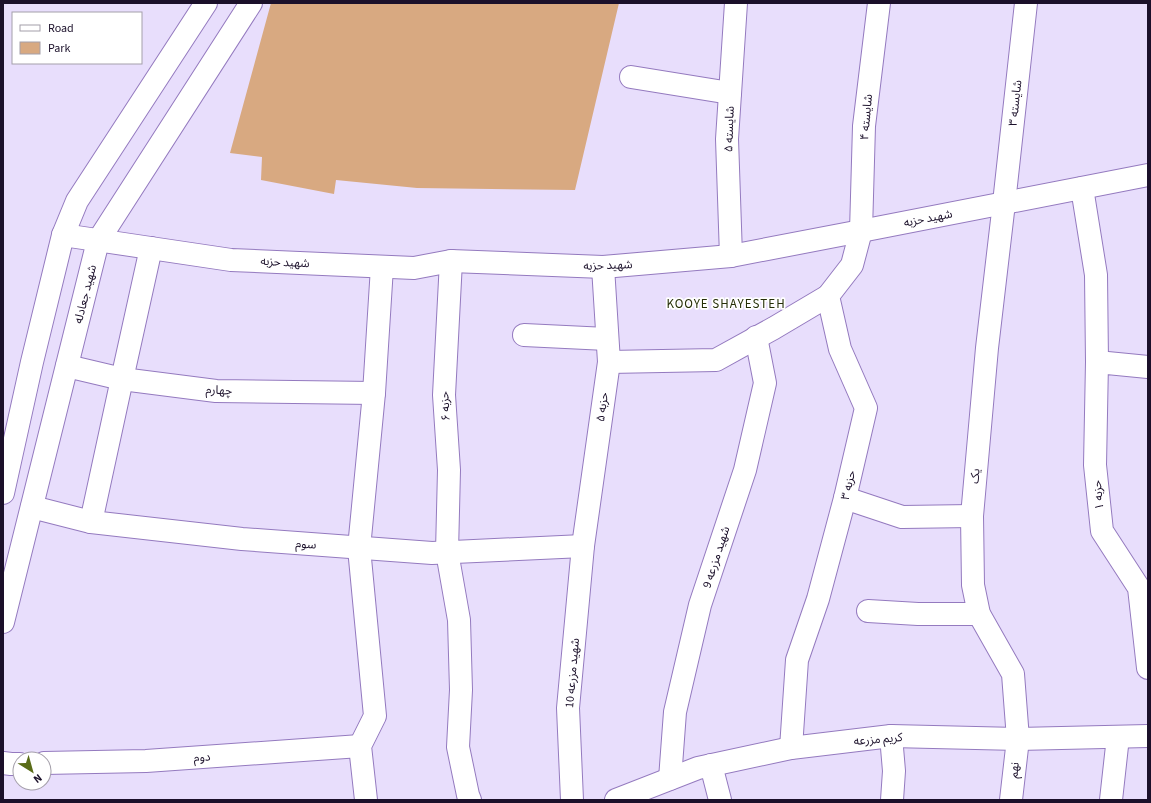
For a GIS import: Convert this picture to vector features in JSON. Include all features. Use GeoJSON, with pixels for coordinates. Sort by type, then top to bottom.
{"type":"FeatureCollection","features":[{"type":"Feature","properties":{"kind":"street"},"geometry":{"type":"LineString","coordinates":[[3,493],[32,362],[63,236],[77,200],[206,3]]}},
{"type":"Feature","properties":{"kind":"street","name":"شهید جعادله"},"geometry":{"type":"LineString","coordinates":[[3,622],[98,241],[252,3]]}},
{"type":"Feature","properties":{"kind":"street","name":"شایسته ۵"},"geometry":{"type":"LineString","coordinates":[[731,256],[728,139],[736,3]]}},
{"type":"Feature","properties":{"kind":"street","name":"شایسته ۴"},"geometry":{"type":"LineString","coordinates":[[862,231],[864,126],[879,3]]}},
{"type":"Feature","properties":{"kind":"street","name":"شایسته ۳"},"geometry":{"type":"LineString","coordinates":[[1004,203],[1026,3]]}},
{"type":"Feature","properties":{"kind":"street"},"geometry":{"type":"LineString","coordinates":[[631,77],[730,93]]}},
{"type":"Feature","properties":{"kind":"street","name":"شهید حزبه"},"geometry":{"type":"LineString","coordinates":[[63,236],[231,260],[414,268],[451,261],[603,267],[731,256],[1148,175]]}},
{"type":"Feature","properties":{"kind":"street","name":"حزبه ۱"},"geometry":{"type":"LineString","coordinates":[[1082,188],[1096,275],[1097,362],[1095,465],[1102,531],[1139,588],[1148,668]]}},
{"type":"Feature","properties":{"kind":"street","name":"یک"},"geometry":{"type":"LineString","coordinates":[[1004,203],[987,348],[972,516],[973,585],[979,614],[1014,674],[1018,739]]}},
{"type":"Feature","properties":{"kind":"street"},"geometry":{"type":"LineString","coordinates":[[609,362],[716,360],[828,296],[852,265],[862,231]]}},
{"type":"Feature","properties":{"kind":"street"},"geometry":{"type":"LineString","coordinates":[[91,522],[152,248]]}},
{"type":"Feature","properties":{"kind":"street","name":"حزبه ۶"},"geometry":{"type":"LineString","coordinates":[[451,261],[444,395],[449,470],[447,552],[459,620],[461,690],[458,747],[470,800]]}},
{"type":"Feature","properties":{"kind":"street"},"geometry":{"type":"LineString","coordinates":[[366,800],[360,746],[375,716],[359,548],[374,393],[382,267]]}},
{"type":"Feature","properties":{"kind":"street","name":"حزبه ۵"},"geometry":{"type":"LineString","coordinates":[[583,546],[609,362],[603,267]]}},
{"type":"Feature","properties":{"kind":"street","name":"حزبه ۳"},"geometry":{"type":"LineString","coordinates":[[791,748],[797,660],[818,600],[845,498],[866,408],[840,349],[828,296]]}},
{"type":"Feature","properties":{"kind":"street"},"geometry":{"type":"LineString","coordinates":[[524,335],[607,339]]}},
{"type":"Feature","properties":{"kind":"street","name":"شهید مزرعه 9"},"geometry":{"type":"LineString","coordinates":[[670,779],[675,712],[698,613],[745,470],[765,383],[756,337]]}},
{"type":"Feature","properties":{"kind":"street"},"geometry":{"type":"LineString","coordinates":[[1097,362],[1148,367]]}},
{"type":"Feature","properties":{"kind":"street","name":"چهارم"},"geometry":{"type":"LineString","coordinates":[[67,366],[122,379],[216,391],[374,393]]}},
{"type":"Feature","properties":{"kind":"street"},"geometry":{"type":"LineString","coordinates":[[845,498],[902,517],[972,516]]}},
{"type":"Feature","properties":{"kind":"street","name":"سوم"},"geometry":{"type":"LineString","coordinates":[[32,507],[91,522],[242,539],[359,548],[432,553],[583,546]]}},
{"type":"Feature","properties":{"kind":"street","name":"شهید مزرعه 10"},"geometry":{"type":"LineString","coordinates":[[572,800],[568,708],[583,546]]}},
{"type":"Feature","properties":{"kind":"street"},"geometry":{"type":"LineString","coordinates":[[868,611],[918,614],[979,614]]}},
{"type":"Feature","properties":{"kind":"street"},"geometry":{"type":"LineString","coordinates":[[891,736],[894,771],[892,800]]}},
{"type":"Feature","properties":{"kind":"street","name":"کریم مزرعه"},"geometry":{"type":"LineString","coordinates":[[616,800],[698,768],[791,748],[891,736],[1018,739],[1148,736]]}},
{"type":"Feature","properties":{"kind":"street"},"geometry":{"type":"LineString","coordinates":[[1111,800],[1118,737]]}},
{"type":"Feature","properties":{"kind":"street","name":"نهم"},"geometry":{"type":"LineString","coordinates":[[1011,800],[1018,739]]}},
{"type":"Feature","properties":{"kind":"street","name":"دوم"},"geometry":{"type":"LineString","coordinates":[[52,763],[146,761],[360,746]]}},
{"type":"Feature","properties":{"kind":"street"},"geometry":{"type":"LineString","coordinates":[[711,765],[720,800]]}},
{"type":"Feature","properties":{"kind":"green space"},"geometry":{"type":"Polygon","coordinates":[[[271,3],[619,3],[575,190],[417,188],[336,180],[334,194],[261,180],[262,157],[230,153],[271,3]]]}},
{"type":"Feature","properties":{"kind":"district","name":"KOOYE SHAYESTEH"},"geometry":{"type":"Point","coordinates":[726,303]}}]}
